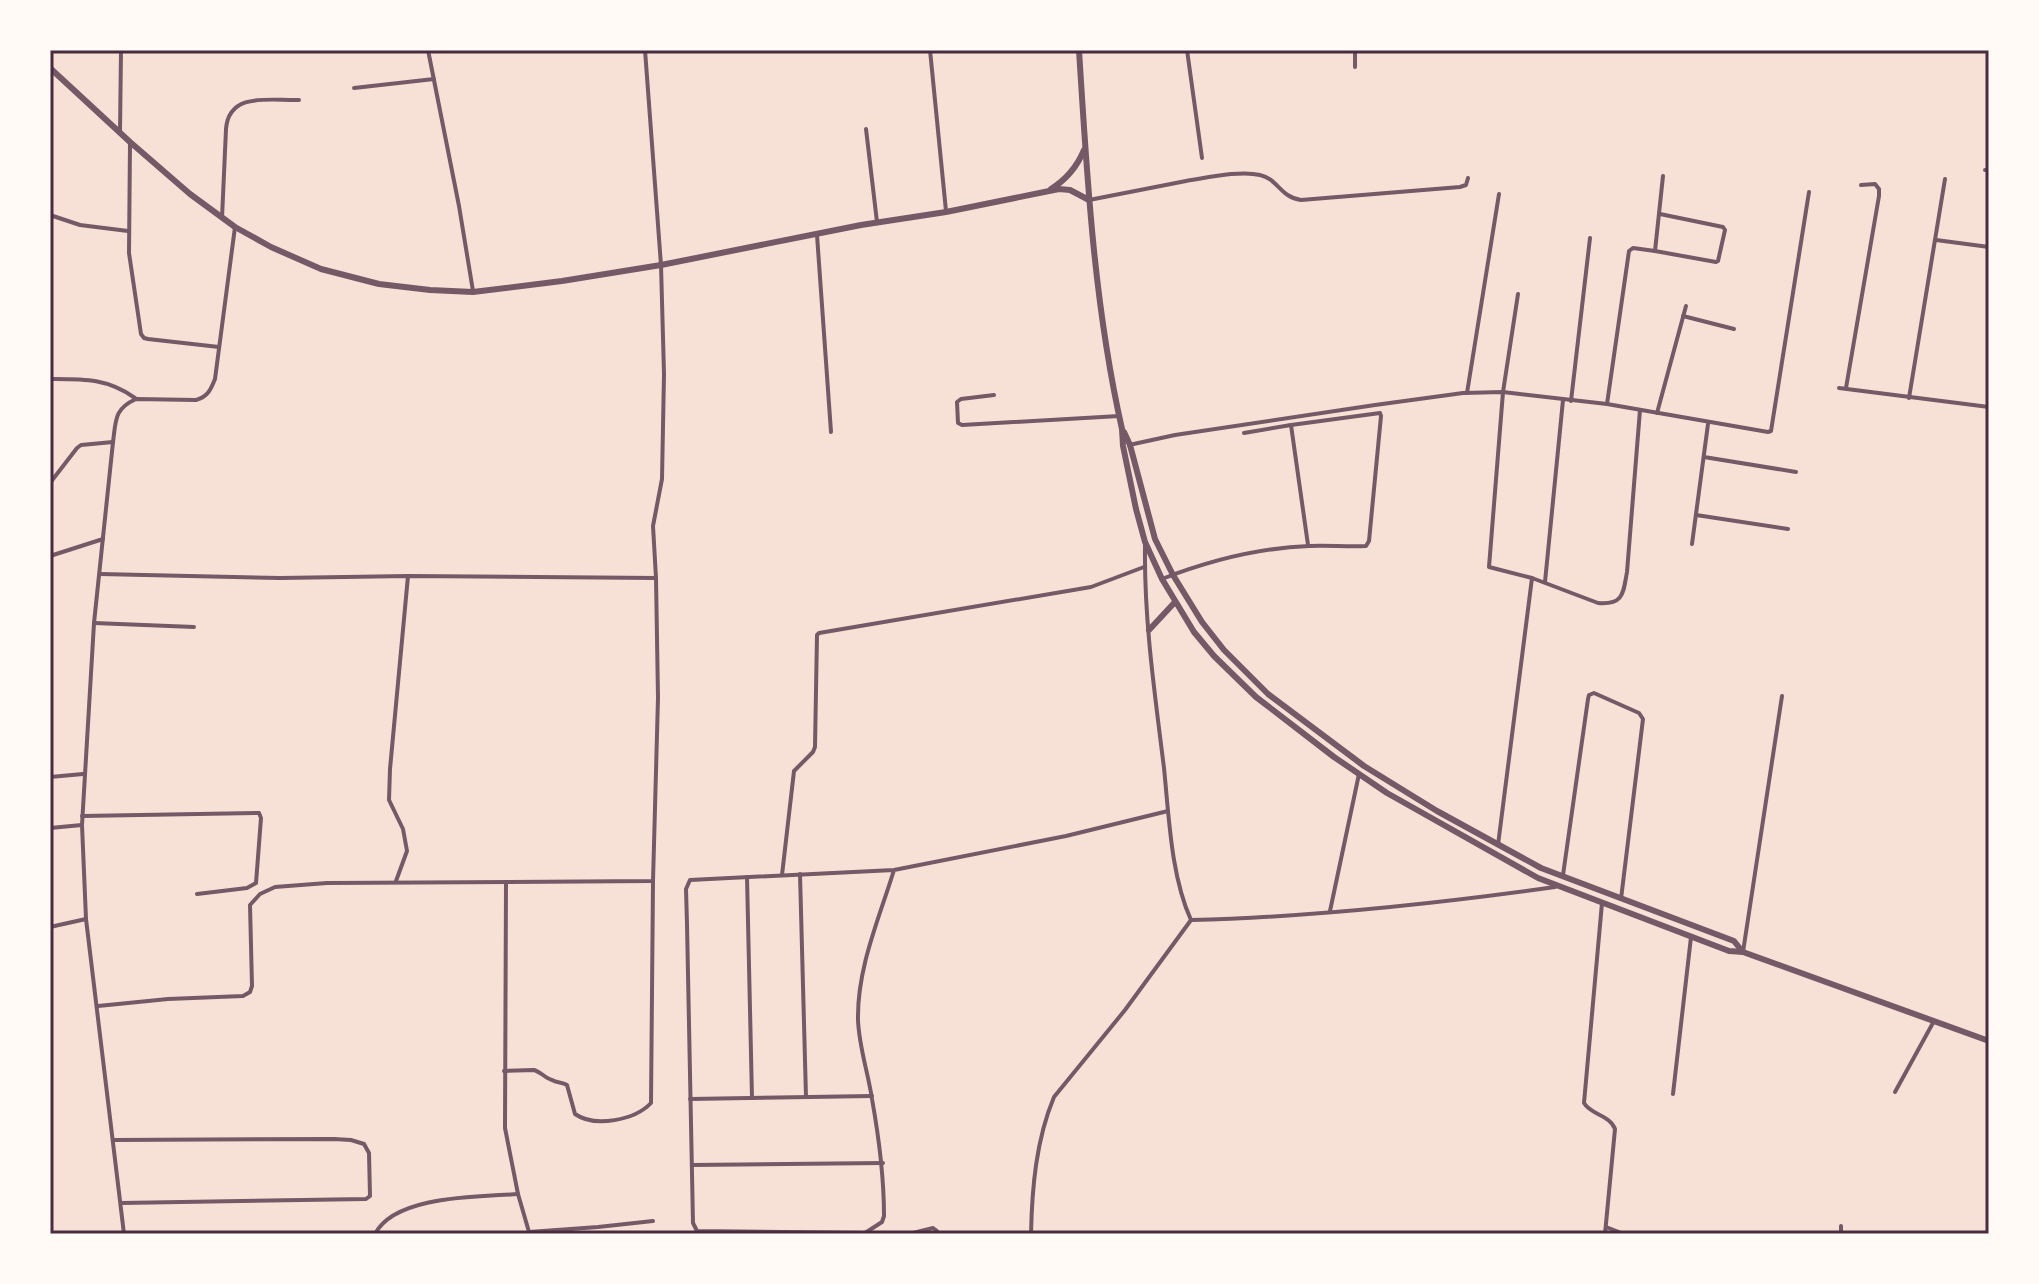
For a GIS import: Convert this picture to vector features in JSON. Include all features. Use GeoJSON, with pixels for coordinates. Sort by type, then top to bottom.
{"type":"FeatureCollection","features":[{"type":"Feature","properties":{"kind":"street"},"geometry":{"type":"LineString","coordinates":[[120,132],[121,50]]}},
{"type":"Feature","properties":{"kind":"street"},"geometry":{"type":"LineString","coordinates":[[428,50],[473,292]]}},
{"type":"Feature","properties":{"kind":"street"},"geometry":{"type":"LineString","coordinates":[[504,1071],[534,1070],[548,1079],[564,1083],[575,1114],[585,1119],[625,1118],[651,1103],[658,698],[653,526],[662,479],[664,389],[661,265],[645,50]]}},
{"type":"Feature","properties":{"kind":"street"},"geometry":{"type":"LineString","coordinates":[[930,50],[946,212]]}},
{"type":"Feature","properties":{"kind":"street"},"geometry":{"type":"LineString","coordinates":[[1079,50],[1089,200],[1102,318],[1119,416],[1155,539],[1202,622],[1238,665],[1268,694],[1373,772],[1541,868],[1734,941],[1743,952]]}},
{"type":"Feature","properties":{"kind":"street"},"geometry":{"type":"LineString","coordinates":[[1187,50],[1202,158]]}},
{"type":"Feature","properties":{"kind":"street"},"geometry":{"type":"LineString","coordinates":[[1355,50],[1355,67]]}},
{"type":"Feature","properties":{"kind":"street"},"geometry":{"type":"LineString","coordinates":[[50,68],[190,194],[235,227],[271,247],[347,276],[379,284],[430,290],[473,292],[562,281],[1059,189],[1080,193],[1089,200],[1218,176],[1257,174],[1270,180],[1287,197],[1301,200],[1460,187],[1466,185],[1468,178]]}},
{"type":"Feature","properties":{"kind":"street"},"geometry":{"type":"LineString","coordinates":[[354,88],[434,79]]}},
{"type":"Feature","properties":{"kind":"street"},"geometry":{"type":"LineString","coordinates":[[222,218],[227,118],[230,111],[244,102],[299,100]]}},
{"type":"Feature","properties":{"kind":"street"},"geometry":{"type":"LineString","coordinates":[[866,129],[877,222]]}},
{"type":"Feature","properties":{"kind":"street"},"geometry":{"type":"LineString","coordinates":[[130,142],[128,231],[141,334],[144,338],[219,347]]}},
{"type":"Feature","properties":{"kind":"street"},"geometry":{"type":"LineString","coordinates":[[1048,191],[1071,173],[1085,148]]}},
{"type":"Feature","properties":{"kind":"street"},"geometry":{"type":"LineString","coordinates":[[1655,251],[1663,176]]}},
{"type":"Feature","properties":{"kind":"street"},"geometry":{"type":"LineString","coordinates":[[1909,398],[1945,179]]}},
{"type":"Feature","properties":{"kind":"street"},"geometry":{"type":"LineString","coordinates":[[1846,388],[1879,196],[1875,184],[1861,185]]}},
{"type":"Feature","properties":{"kind":"street"},"geometry":{"type":"LineString","coordinates":[[1126,446],[1251,423],[1467,393],[1503,392],[1607,404],[1771,431],[1809,192]]}},
{"type":"Feature","properties":{"kind":"street"},"geometry":{"type":"LineString","coordinates":[[1467,393],[1499,194]]}},
{"type":"Feature","properties":{"kind":"street"},"geometry":{"type":"LineString","coordinates":[[1607,404],[1629,251],[1633,248],[1716,262],[1725,230],[1723,227],[1660,214]]}},
{"type":"Feature","properties":{"kind":"street"},"geometry":{"type":"LineString","coordinates":[[50,215],[80,225],[128,231]]}},
{"type":"Feature","properties":{"kind":"street"},"geometry":{"type":"LineString","coordinates":[[124,1234],[86,919],[82,825],[94,623],[113,442],[117,414],[128,402],[136,399],[196,400],[203,399],[209,392],[215,379],[235,227]]}},
{"type":"Feature","properties":{"kind":"street"},"geometry":{"type":"LineString","coordinates":[[817,234],[831,432]]}},
{"type":"Feature","properties":{"kind":"street"},"geometry":{"type":"LineString","coordinates":[[1571,401],[1590,238]]}},
{"type":"Feature","properties":{"kind":"street"},"geometry":{"type":"LineString","coordinates":[[1936,240],[1989,247]]}},
{"type":"Feature","properties":{"kind":"street"},"geometry":{"type":"LineString","coordinates":[[1518,294],[1503,392],[1490,568],[1545,582],[1598,603],[1616,602],[1623,594],[1627,572],[1640,410]]}},
{"type":"Feature","properties":{"kind":"street"},"geometry":{"type":"LineString","coordinates":[[1657,413],[1686,306]]}},
{"type":"Feature","properties":{"kind":"street"},"geometry":{"type":"LineString","coordinates":[[1683,316],[1734,329]]}},
{"type":"Feature","properties":{"kind":"street"},"geometry":{"type":"LineString","coordinates":[[50,379],[103,382],[120,388],[136,399]]}},
{"type":"Feature","properties":{"kind":"street"},"geometry":{"type":"LineString","coordinates":[[1839,388],[1989,407]]}},
{"type":"Feature","properties":{"kind":"street"},"geometry":{"type":"LineString","coordinates":[[994,395],[957,402],[958,423],[1119,416]]}},
{"type":"Feature","properties":{"kind":"street"},"geometry":{"type":"LineString","coordinates":[[1545,582],[1563,400]]}},
{"type":"Feature","properties":{"kind":"street"},"geometry":{"type":"LineString","coordinates":[[1162,579],[1218,559],[1258,552],[1308,545],[1369,544],[1381,416],[1378,412],[1244,433]]}},
{"type":"Feature","properties":{"kind":"street"},"geometry":{"type":"LineString","coordinates":[[1692,544],[1708,423]]}},
{"type":"Feature","properties":{"kind":"street"},"geometry":{"type":"LineString","coordinates":[[1291,425],[1308,545]]}},
{"type":"Feature","properties":{"kind":"street"},"geometry":{"type":"LineString","coordinates":[[50,483],[81,445],[113,442]]}},
{"type":"Feature","properties":{"kind":"street"},"geometry":{"type":"LineString","coordinates":[[1126,446],[1136,509],[1145,542],[1162,579],[1194,632],[1256,697],[1334,757],[1387,793],[1538,878],[1729,951],[1743,952],[1989,1041]]}},
{"type":"Feature","properties":{"kind":"street"},"geometry":{"type":"LineString","coordinates":[[1704,457],[1796,472]]}},
{"type":"Feature","properties":{"kind":"street"},"geometry":{"type":"LineString","coordinates":[[1696,515],[1788,529]]}},
{"type":"Feature","properties":{"kind":"street"},"geometry":{"type":"LineString","coordinates":[[50,556],[103,539]]}},
{"type":"Feature","properties":{"kind":"street"},"geometry":{"type":"LineString","coordinates":[[1145,542],[1149,630],[1168,811],[1182,901],[1191,920]]}},
{"type":"Feature","properties":{"kind":"street"},"geometry":{"type":"LineString","coordinates":[[782,875],[794,771],[815,747],[819,633],[1091,587],[1144,567]]}},
{"type":"Feature","properties":{"kind":"street"},"geometry":{"type":"LineString","coordinates":[[100,574],[280,578],[656,578]]}},
{"type":"Feature","properties":{"kind":"street"},"geometry":{"type":"LineString","coordinates":[[396,881],[407,851],[403,829],[389,800],[390,769],[408,576]]}},
{"type":"Feature","properties":{"kind":"street"},"geometry":{"type":"LineString","coordinates":[[1498,845],[1532,578]]}},
{"type":"Feature","properties":{"kind":"street"},"geometry":{"type":"LineString","coordinates":[[1149,630],[1175,602]]}},
{"type":"Feature","properties":{"kind":"street"},"geometry":{"type":"LineString","coordinates":[[94,623],[194,627]]}},
{"type":"Feature","properties":{"kind":"street"},"geometry":{"type":"LineString","coordinates":[[1231,673],[1238,665]]}},
{"type":"Feature","properties":{"kind":"street"},"geometry":{"type":"LineString","coordinates":[[1563,877],[1588,699],[1594,693],[1639,713],[1643,719],[1621,899]]}},
{"type":"Feature","properties":{"kind":"street"},"geometry":{"type":"LineString","coordinates":[[1743,952],[1782,696]]}},
{"type":"Feature","properties":{"kind":"street"},"geometry":{"type":"LineString","coordinates":[[1310,739],[1317,731]]}},
{"type":"Feature","properties":{"kind":"street"},"geometry":{"type":"LineString","coordinates":[[1334,757],[1340,748]]}},
{"type":"Feature","properties":{"kind":"street"},"geometry":{"type":"LineString","coordinates":[[50,777],[84,774]]}},
{"type":"Feature","properties":{"kind":"street"},"geometry":{"type":"LineString","coordinates":[[1330,911],[1359,774]]}},
{"type":"Feature","properties":{"kind":"street"},"geometry":{"type":"LineString","coordinates":[[894,870],[870,946],[860,988],[858,1017],[859,1040],[883,1163],[882,1222],[865,1233],[697,1231],[693,1223],[687,883],[692,880],[894,870],[1066,836],[1168,811]]}},
{"type":"Feature","properties":{"kind":"street"},"geometry":{"type":"LineString","coordinates":[[82,816],[259,813],[256,883],[247,888],[197,894]]}},
{"type":"Feature","properties":{"kind":"street"},"geometry":{"type":"LineString","coordinates":[[50,828],[82,825]]}},
{"type":"Feature","properties":{"kind":"street"},"geometry":{"type":"LineString","coordinates":[[1538,878],[1541,868]]}},
{"type":"Feature","properties":{"kind":"street"},"geometry":{"type":"LineString","coordinates":[[800,874],[806,1097]]}},
{"type":"Feature","properties":{"kind":"street"},"geometry":{"type":"LineString","coordinates":[[747,877],[752,1098]]}},
{"type":"Feature","properties":{"kind":"street"},"geometry":{"type":"LineString","coordinates":[[98,1006],[243,996],[250,992],[250,905],[260,894],[275,887],[396,881],[653,881]]}},
{"type":"Feature","properties":{"kind":"street"},"geometry":{"type":"LineString","coordinates":[[506,883],[505,1128],[529,1232],[653,1221]]}},
{"type":"Feature","properties":{"kind":"street"},"geometry":{"type":"LineString","coordinates":[[1191,920],[1259,918],[1557,886]]}},
{"type":"Feature","properties":{"kind":"street"},"geometry":{"type":"LineString","coordinates":[[1602,903],[1584,1103],[1587,1108],[1611,1121],[1615,1129],[1605,1234]]}},
{"type":"Feature","properties":{"kind":"street"},"geometry":{"type":"LineString","coordinates":[[50,927],[86,919]]}},
{"type":"Feature","properties":{"kind":"street"},"geometry":{"type":"LineString","coordinates":[[1031,1234],[1034,1175],[1054,1097],[1125,1010],[1191,920]]}},
{"type":"Feature","properties":{"kind":"street"},"geometry":{"type":"LineString","coordinates":[[1673,1094],[1691,937]]}},
{"type":"Feature","properties":{"kind":"street"},"geometry":{"type":"LineString","coordinates":[[1895,1092],[1934,1021]]}},
{"type":"Feature","properties":{"kind":"street"},"geometry":{"type":"LineString","coordinates":[[690,1099],[872,1096]]}},
{"type":"Feature","properties":{"kind":"street"},"geometry":{"type":"LineString","coordinates":[[113,1140],[334,1139],[364,1144],[369,1153],[370,1196],[366,1199],[121,1203]]}},
{"type":"Feature","properties":{"kind":"street"},"geometry":{"type":"LineString","coordinates":[[692,1165],[883,1163]]}},
{"type":"Feature","properties":{"kind":"street"},"geometry":{"type":"LineString","coordinates":[[375,1234],[383,1223],[398,1213],[433,1201],[518,1194]]}},
{"type":"Feature","properties":{"kind":"street"},"geometry":{"type":"LineString","coordinates":[[1841,1226],[1841,1234]]}},
{"type":"Feature","properties":{"kind":"street"},"geometry":{"type":"LineString","coordinates":[[1606,1227],[1624,1234]]}},
{"type":"Feature","properties":{"kind":"street"},"geometry":{"type":"LineString","coordinates":[[909,1234],[933,1228],[938,1234]]}}]}
